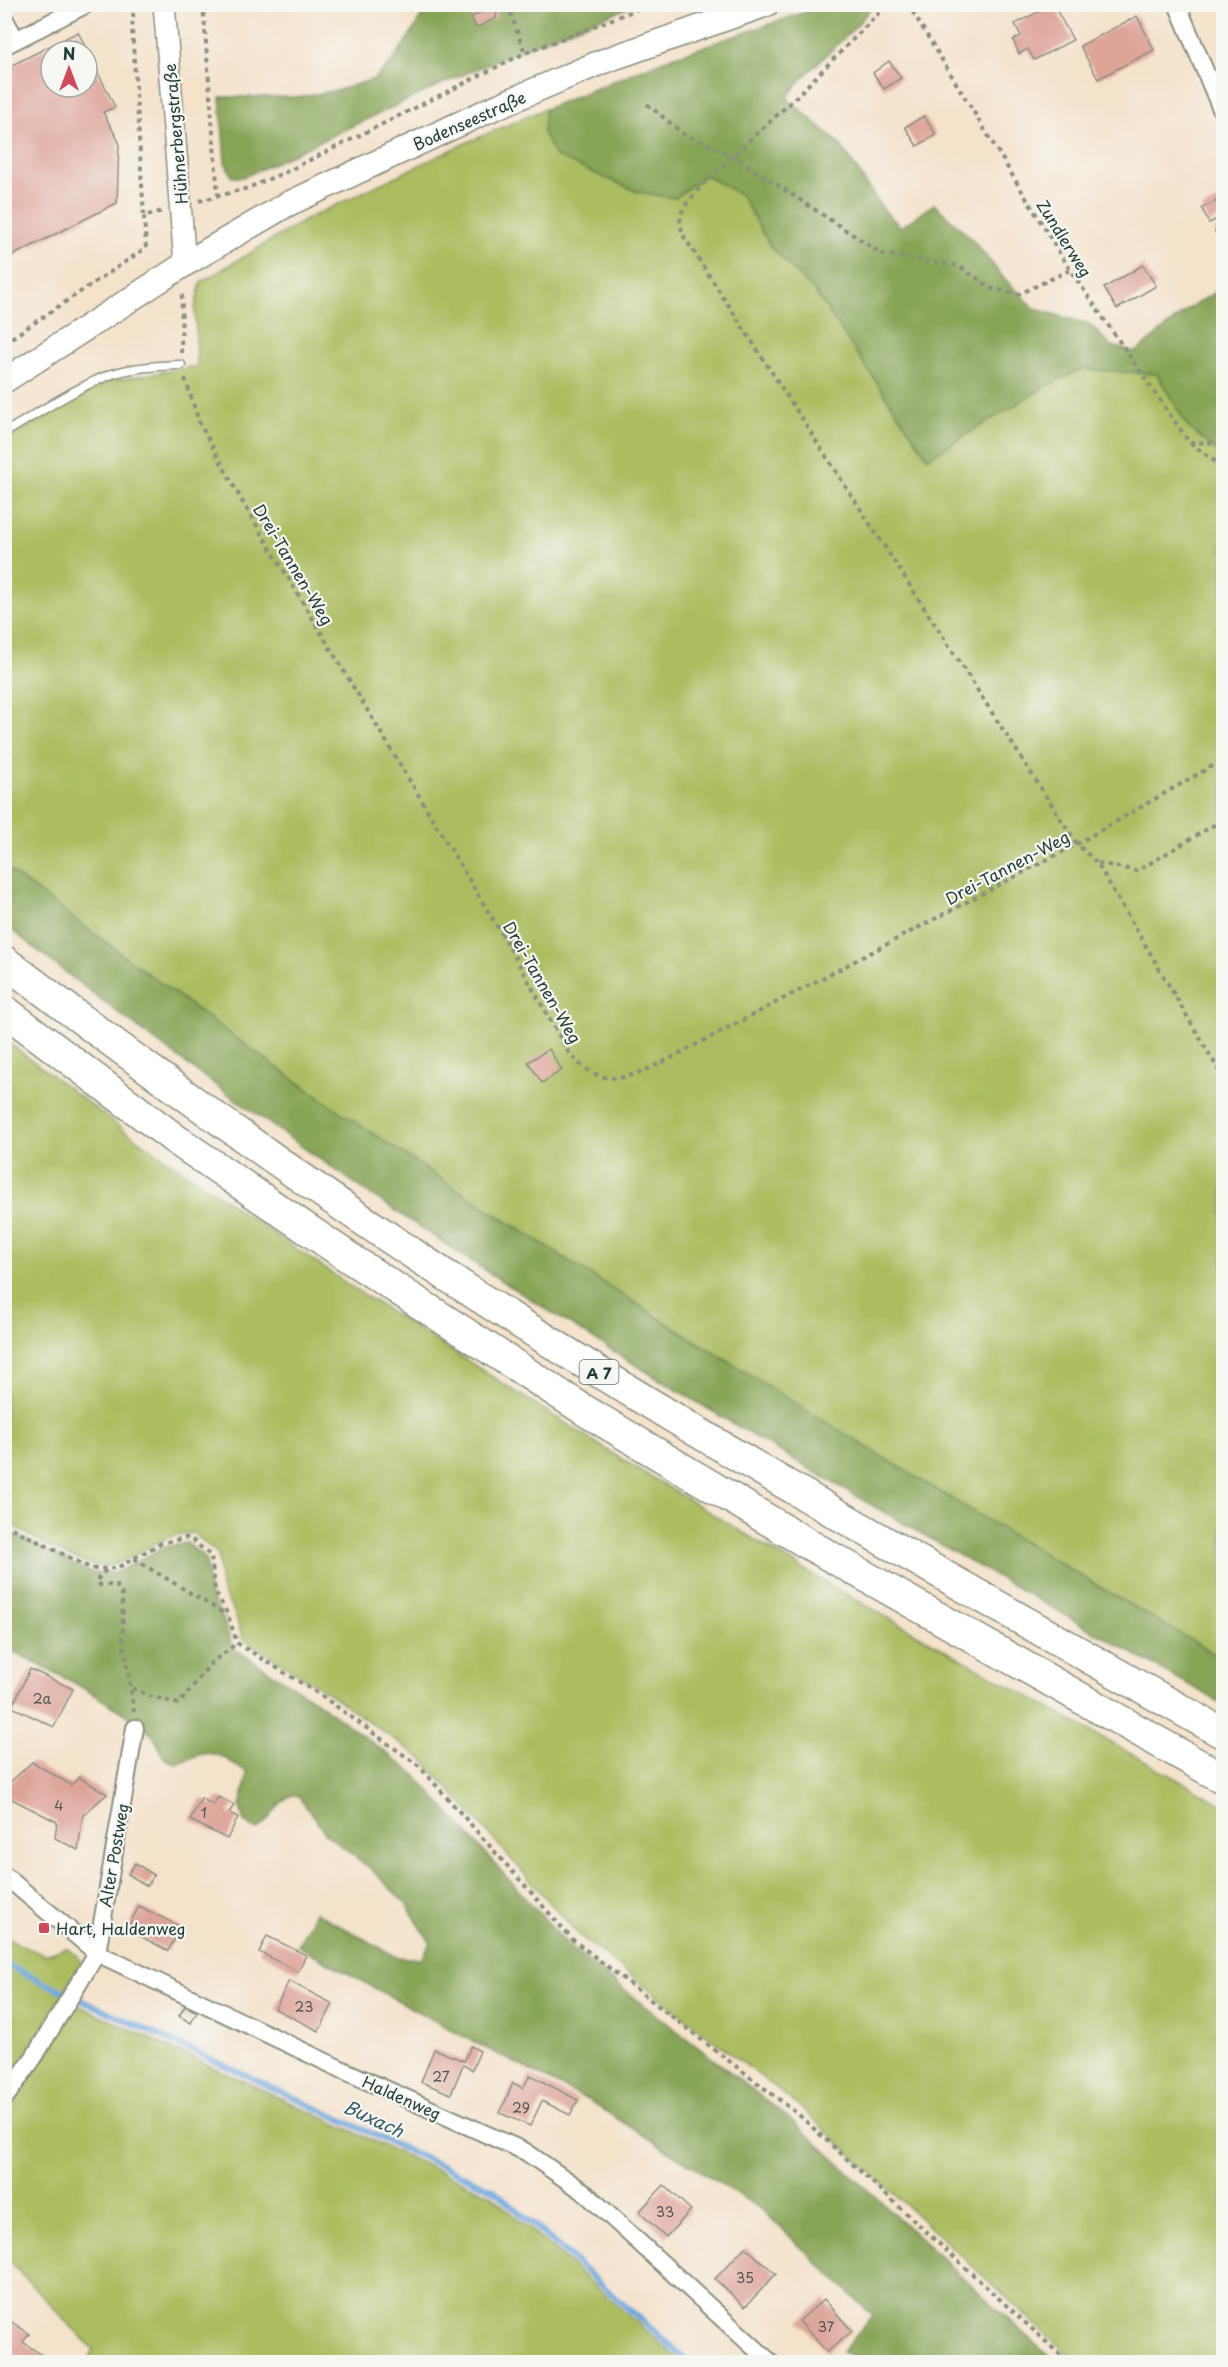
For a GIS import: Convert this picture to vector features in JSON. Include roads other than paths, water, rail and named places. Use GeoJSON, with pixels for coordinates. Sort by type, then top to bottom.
{"type":"FeatureCollection","features":[{"type":"Feature","properties":{"kind":"highway","name":"A 7"},"geometry":{"type":"LineString","coordinates":[[4,961],[196,1104],[364,1221],[481,1298],[772,1477],[1224,1734]]}},
{"type":"Feature","properties":{"kind":"highway","name":"A 7"},"geometry":{"type":"LineString","coordinates":[[4,1010],[175,1139],[354,1261],[584,1410],[820,1551],[1224,1779]]}},
{"type":"Feature","properties":{"kind":"main road","name":"Bodenseestraße"},"geometry":{"type":"LineString","coordinates":[[4,381],[185,264],[286,205],[489,110],[601,62],[767,4]]}},
{"type":"Feature","properties":{"kind":"street"},"geometry":{"type":"LineString","coordinates":[[4,18],[10,43],[87,4]]}},
{"type":"Feature","properties":{"kind":"street","name":"Hühnerbergstraße"},"geometry":{"type":"LineString","coordinates":[[164,4],[185,264]]}},
{"type":"Feature","properties":{"kind":"street"},"geometry":{"type":"LineString","coordinates":[[1177,4],[1224,116]]}},
{"type":"Feature","properties":{"kind":"street","name":"Alter Postweg"},"geometry":{"type":"LineString","coordinates":[[4,2099],[34,2057],[97,1953],[135,1728]]}},
{"type":"Feature","properties":{"kind":"street","name":"Haldenweg"},"geometry":{"type":"LineString","coordinates":[[4,1875],[97,1953],[345,2071],[526,2152],[584,2192],[770,2362]]}},
{"type":"Feature","properties":{"kind":"lane"},"geometry":{"type":"LineString","coordinates":[[4,433],[94,381],[114,373],[152,367],[181,366]]}},
{"type":"Feature","properties":{"kind":"waterway","name":"Buxach"},"geometry":{"type":"LineString","coordinates":[[4,1964],[494,2190],[689,2362]]}},
{"type":"Feature","properties":{"kind":"place","name":"Hart, Haldenweg"},"geometry":{"type":"Point","coordinates":[44,1928]}}]}
